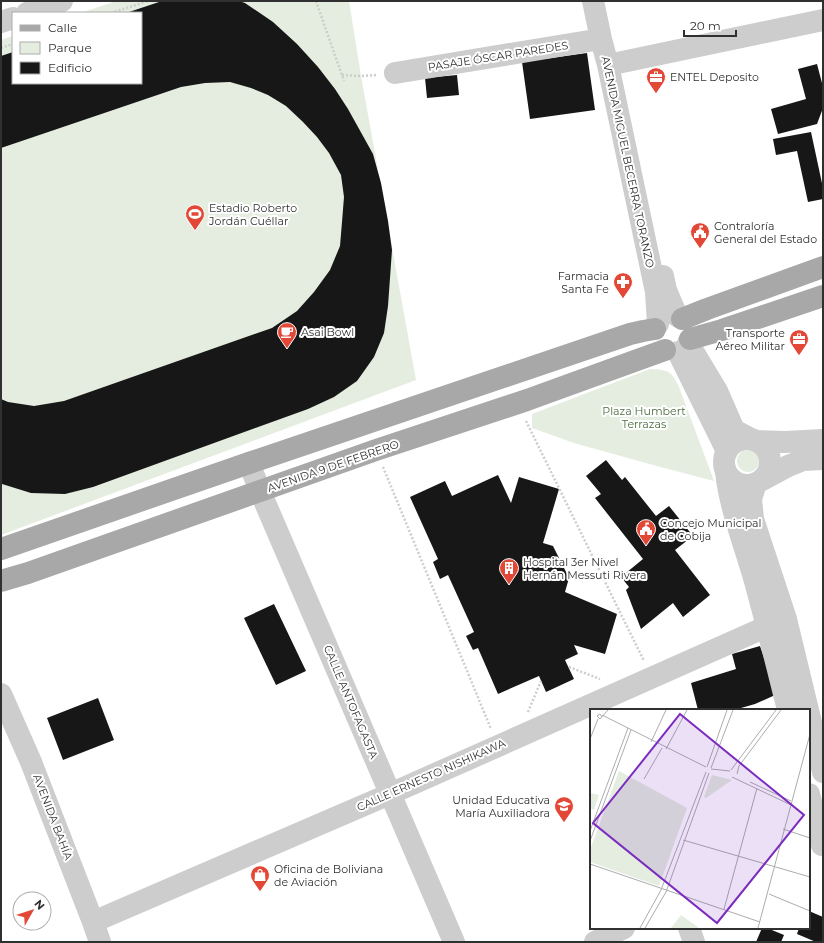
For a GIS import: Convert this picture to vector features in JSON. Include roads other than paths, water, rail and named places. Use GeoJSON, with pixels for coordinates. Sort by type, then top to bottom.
{"type":"FeatureCollection","features":[{"type":"Feature","properties":{"kind":"main road"},"geometry":{"type":"LineString","coordinates":[[1,549],[249,463],[668,322],[823,267]]}},
{"type":"Feature","properties":{"kind":"main road","name":"AVENIDA 9 DE FEBRERO"},"geometry":{"type":"LineString","coordinates":[[1,582],[376,450],[518,403],[722,330],[823,296]]}},
{"type":"Feature","properties":{"kind":"main road"},"geometry":{"type":"LineString","coordinates":[[668,322],[687,322],[691,333],[680,346],[660,346],[656,341],[655,335],[668,322]]}},
{"type":"Feature","properties":{"kind":"street"},"geometry":{"type":"LineString","coordinates":[[30,12],[62,1]]}},
{"type":"Feature","properties":{"kind":"street","name":"AVENIDA MIGUEL BECERRA TORANZO"},"geometry":{"type":"LineString","coordinates":[[593,1],[601,39],[615,63]]}},
{"type":"Feature","properties":{"kind":"street","name":"AVENIDA MIGUEL BECERRA TORANZO"},"geometry":{"type":"LineString","coordinates":[[608,1],[615,63],[666,290],[668,322]]}},
{"type":"Feature","properties":{"kind":"street"},"geometry":{"type":"LineString","coordinates":[[1,22],[12,18]]}},
{"type":"Feature","properties":{"kind":"street"},"geometry":{"type":"LineString","coordinates":[[615,63],[823,20]]}},
{"type":"Feature","properties":{"kind":"street","name":"PASAJE ÓSCAR PAREDES"},"geometry":{"type":"LineString","coordinates":[[395,73],[601,39]]}},
{"type":"Feature","properties":{"kind":"street"},"geometry":{"type":"LineString","coordinates":[[680,346],[717,391],[734,430],[764,446],[768,452],[770,467],[767,474],[759,482],[751,499],[753,519],[786,619],[808,709]]}},
{"type":"Feature","properties":{"kind":"street"},"geometry":{"type":"LineString","coordinates":[[680,346],[727,462],[730,478],[742,485],[750,485],[803,460],[823,459]]}},
{"type":"Feature","properties":{"kind":"street"},"geometry":{"type":"LineString","coordinates":[[788,709],[768,626],[728,488],[727,462],[731,446],[744,440],[785,442],[823,440]]}},
{"type":"Feature","properties":{"kind":"street","name":"CALLE ANTOFAGASTA"},"geometry":{"type":"LineString","coordinates":[[249,463],[454,942]]}},
{"type":"Feature","properties":{"kind":"street","name":"CALLE ERNESTO NISHIKAWA"},"geometry":{"type":"LineString","coordinates":[[97,932],[390,794],[768,626]]}},
{"type":"Feature","properties":{"kind":"street","name":"AVENIDA BAHÍA"},"geometry":{"type":"LineString","coordinates":[[1,694],[31,762],[97,932]]}},
{"type":"Feature","properties":{"kind":"street"},"geometry":{"type":"LineString","coordinates":[[810,718],[823,772]]}},
{"type":"Feature","properties":{"kind":"street"},"geometry":{"type":"LineString","coordinates":[[810,800],[818,846]]}},
{"type":"Feature","properties":{"kind":"street"},"geometry":{"type":"LineString","coordinates":[[595,942],[622,929]]}},
{"type":"Feature","properties":{"kind":"street"},"geometry":{"type":"LineString","coordinates":[[689,929],[694,942]]}},
{"type":"Feature","properties":{"kind":"place","name":"ENTEL Deposito"},"geometry":{"type":"Point","coordinates":[656,94]}},
{"type":"Feature","properties":{"kind":"place","name":"Estadio Roberto Jordán Cuéllar"},"geometry":{"type":"Point","coordinates":[195,231]}},
{"type":"Feature","properties":{"kind":"place","name":"Contraloría General del Estado"},"geometry":{"type":"Point","coordinates":[700,249]}},
{"type":"Feature","properties":{"kind":"place","name":"Farmacia Santa Fe"},"geometry":{"type":"Point","coordinates":[623,299]}},
{"type":"Feature","properties":{"kind":"place","name":"Asai Bowl"},"geometry":{"type":"Point","coordinates":[287,349]}},
{"type":"Feature","properties":{"kind":"place","name":"Transporte Aéreo Militar"},"geometry":{"type":"Point","coordinates":[799,356]}},
{"type":"Feature","properties":{"kind":"place","name":"Concejo Municipal de Cobija"},"geometry":{"type":"Point","coordinates":[646,546]}},
{"type":"Feature","properties":{"kind":"place","name":"Hospital 3er Nivel Hernán Messuti Rivera"},"geometry":{"type":"Point","coordinates":[509,585]}},
{"type":"Feature","properties":{"kind":"place","name":"Unidad Educativa María Auxiliadora"},"geometry":{"type":"Point","coordinates":[564,823]}},
{"type":"Feature","properties":{"kind":"place","name":"Oficina de Boliviana de Aviación"},"geometry":{"type":"Point","coordinates":[260,892]}},
{"type":"Feature","properties":{"kind":"park label","name":"Plaza Humbert Terrazas"},"geometry":{"type":"Point","coordinates":[644,417]}}]}
